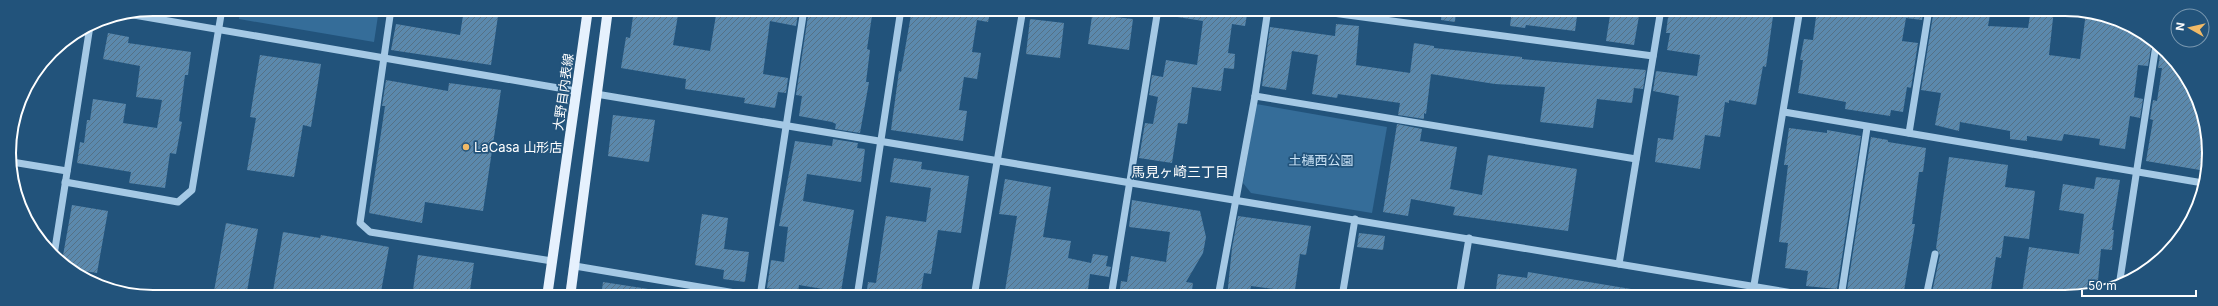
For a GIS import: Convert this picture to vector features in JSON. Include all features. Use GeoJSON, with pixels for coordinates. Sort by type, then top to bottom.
{"type":"FeatureCollection","features":[{"type":"Feature","properties":{"kind":"main road","name":"大野目内表線"},"geometry":{"type":"LineString","coordinates":[[548,290],[587,16]]}},
{"type":"Feature","properties":{"kind":"main road"},"geometry":{"type":"LineString","coordinates":[[571,290],[607,16]]}},
{"type":"Feature","properties":{"kind":"street"},"geometry":{"type":"LineString","coordinates":[[65,182],[178,202],[192,190],[221,16]]}},
{"type":"Feature","properties":{"kind":"street"},"geometry":{"type":"LineString","coordinates":[[390,16],[360,223],[370,232],[552,261]]}},
{"type":"Feature","properties":{"kind":"street"},"geometry":{"type":"LineString","coordinates":[[761,290],[803,16]]}},
{"type":"Feature","properties":{"kind":"street"},"geometry":{"type":"LineString","coordinates":[[858,290],[882,142],[900,16]]}},
{"type":"Feature","properties":{"kind":"street"},"geometry":{"type":"LineString","coordinates":[[975,290],[1021,16]]}},
{"type":"Feature","properties":{"kind":"street"},"geometry":{"type":"LineString","coordinates":[[1112,290],[1157,16]]}},
{"type":"Feature","properties":{"kind":"street"},"geometry":{"type":"LineString","coordinates":[[1219,290],[1255,96],[1267,16]]}},
{"type":"Feature","properties":{"kind":"street"},"geometry":{"type":"LineString","coordinates":[[1355,16],[1653,56]]}},
{"type":"Feature","properties":{"kind":"street"},"geometry":{"type":"LineString","coordinates":[[1619,264],[1660,16]]}},
{"type":"Feature","properties":{"kind":"street"},"geometry":{"type":"LineString","coordinates":[[1753,290],[1799,16]]}},
{"type":"Feature","properties":{"kind":"street"},"geometry":{"type":"LineString","coordinates":[[1909,133],[1929,16]]}},
{"type":"Feature","properties":{"kind":"street"},"geometry":{"type":"LineString","coordinates":[[143,17],[576,91]]}},
{"type":"Feature","properties":{"kind":"street"},"geometry":{"type":"LineString","coordinates":[[55,248],[89,32]]}},
{"type":"Feature","properties":{"kind":"street"},"geometry":{"type":"LineString","coordinates":[[2120,278],[2155,50]]}},
{"type":"Feature","properties":{"kind":"street"},"geometry":{"type":"LineString","coordinates":[[596,94],[997,161],[1129,181],[1777,290]]}},
{"type":"Feature","properties":{"kind":"street"},"geometry":{"type":"LineString","coordinates":[[1255,96],[1636,159]]}},
{"type":"Feature","properties":{"kind":"street"},"geometry":{"type":"LineString","coordinates":[[1784,112],[1868,128],[1909,133],[2199,181]]}},
{"type":"Feature","properties":{"kind":"street"},"geometry":{"type":"LineString","coordinates":[[1842,290],[1868,128]]}},
{"type":"Feature","properties":{"kind":"street"},"geometry":{"type":"LineString","coordinates":[[17,163],[67,171]]}},
{"type":"Feature","properties":{"kind":"street"},"geometry":{"type":"LineString","coordinates":[[1343,290],[1355,219]]}},
{"type":"Feature","properties":{"kind":"street"},"geometry":{"type":"LineString","coordinates":[[1460,290],[1469,238]]}},
{"type":"Feature","properties":{"kind":"street"},"geometry":{"type":"LineString","coordinates":[[1927,290],[1935,254]]}},
{"type":"Feature","properties":{"kind":"street"},"geometry":{"type":"LineString","coordinates":[[575,266],[718,290]]}},
{"type":"Feature","properties":{"kind":"green space"},"geometry":{"type":"Polygon","coordinates":[[[239,16],[378,16],[374,42],[239,19],[239,16]]]}},
{"type":"Feature","properties":{"kind":"green space","name":"土樋西公園"},"geometry":{"type":"Polygon","coordinates":[[[1256,104],[1387,127],[1372,213],[1251,193],[1243,183],[1256,104]]]}},
{"type":"Feature","properties":{"kind":"building"},"geometry":{"type":"Polygon","coordinates":[[[463,16],[498,16],[491,65],[391,50],[396,24],[460,35],[463,16]]]}},
{"type":"Feature","properties":{"kind":"building"},"geometry":{"type":"Polygon","coordinates":[[[633,16],[678,16],[673,45],[710,51],[716,16],[798,16],[796,26],[770,21],[763,74],[788,78],[786,93],[778,92],[775,108],[744,103],[745,98],[685,89],[686,79],[621,68],[626,37],[630,38],[633,16]]]}},
{"type":"Feature","properties":{"kind":"building"},"geometry":{"type":"Polygon","coordinates":[[[808,16],[872,16],[867,49],[870,50],[866,82],[869,82],[860,133],[835,129],[836,124],[832,122],[799,116],[802,96],[796,95],[808,16]]]}},
{"type":"Feature","properties":{"kind":"building"},"geometry":{"type":"Polygon","coordinates":[[[911,16],[989,16],[988,22],[977,20],[972,52],[981,53],[977,79],[964,77],[959,110],[967,111],[963,141],[891,130],[899,71],[901,72],[911,16]]]}},
{"type":"Feature","properties":{"kind":"building"},"geometry":{"type":"Polygon","coordinates":[[[1092,16],[1115,16],[1133,19],[1129,50],[1088,44],[1092,16]]]}},
{"type":"Feature","properties":{"kind":"building"},"geometry":{"type":"Polygon","coordinates":[[[1171,16],[1247,16],[1245,26],[1232,24],[1228,53],[1235,54],[1234,69],[1224,68],[1221,91],[1192,87],[1187,124],[1178,123],[1172,163],[1139,158],[1145,123],[1153,124],[1158,97],[1149,95],[1152,75],[1163,77],[1166,60],[1197,65],[1203,21],[1171,16]]]}},
{"type":"Feature","properties":{"kind":"building"},"geometry":{"type":"Polygon","coordinates":[[[1441,16],[1455,16],[1455,22],[1441,20],[1441,16]]]}},
{"type":"Feature","properties":{"kind":"building"},"geometry":{"type":"Polygon","coordinates":[[[1511,16],[1577,16],[1575,31],[1526,25],[1525,28],[1510,26],[1511,16]]]}},
{"type":"Feature","properties":{"kind":"building"},"geometry":{"type":"Polygon","coordinates":[[[1610,16],[1639,16],[1634,45],[1606,41],[1610,16]]]}},
{"type":"Feature","properties":{"kind":"building"},"geometry":{"type":"Polygon","coordinates":[[[1668,16],[1773,16],[1766,67],[1763,66],[1756,105],[1729,100],[1729,103],[1725,102],[1720,137],[1705,135],[1700,169],[1655,162],[1658,138],[1673,140],[1679,96],[1653,91],[1656,71],[1697,76],[1700,55],[1667,50],[1670,33],[1666,33],[1668,16]]]}},
{"type":"Feature","properties":{"kind":"building"},"geometry":{"type":"Polygon","coordinates":[[[1816,16],[1923,16],[1922,20],[1906,18],[1902,41],[1918,43],[1911,88],[1907,87],[1903,112],[1891,110],[1890,116],[1845,109],[1846,102],[1798,93],[1803,60],[1800,60],[1804,39],[1813,40],[1816,16]]]}},
{"type":"Feature","properties":{"kind":"building"},"geometry":{"type":"Polygon","coordinates":[[[1933,16],[1990,16],[1988,26],[2028,28],[2030,16],[2053,16],[2049,55],[2080,59],[2085,18],[2109,23],[2126,30],[2151,47],[2148,66],[2138,65],[2134,97],[2143,99],[2140,118],[2130,116],[2125,149],[2099,145],[2100,139],[2064,134],[2062,141],[2027,136],[2027,141],[2010,139],[2010,131],[1960,122],[1959,131],[1935,125],[1941,93],[1921,90],[1933,16]]]}},
{"type":"Feature","properties":{"kind":"building"},"geometry":{"type":"Polygon","coordinates":[[[1030,19],[1064,23],[1060,58],[1026,54],[1030,19]]]}},
{"type":"Feature","properties":{"kind":"building"},"geometry":{"type":"Polygon","coordinates":[[[1336,24],[1359,26],[1356,65],[1410,73],[1414,43],[1434,46],[1434,48],[1522,57],[1522,59],[1646,70],[1643,89],[1634,88],[1632,103],[1597,99],[1593,128],[1540,122],[1545,87],[1495,84],[1431,74],[1426,114],[1424,113],[1424,119],[1398,115],[1400,103],[1338,94],[1337,98],[1312,94],[1318,55],[1292,51],[1286,90],[1262,86],[1270,27],[1335,36],[1336,24]]]}},
{"type":"Feature","properties":{"kind":"building"},"geometry":{"type":"Polygon","coordinates":[[[108,33],[129,37],[128,43],[191,52],[188,75],[185,75],[179,121],[182,122],[176,154],[170,153],[165,188],[129,183],[131,172],[77,163],[80,142],[84,143],[87,120],[90,120],[93,99],[126,104],[123,123],[157,128],[162,100],[136,97],[140,66],[103,59],[108,33]]]}},
{"type":"Feature","properties":{"kind":"building"},"geometry":{"type":"Polygon","coordinates":[[[2160,54],[2179,77],[2192,101],[2201,135],[2202,162],[2201,170],[2146,161],[2153,120],[2150,119],[2153,100],[2157,101],[2162,68],[2158,68],[2160,54]]]}},
{"type":"Feature","properties":{"kind":"building"},"geometry":{"type":"Polygon","coordinates":[[[260,55],[321,64],[311,127],[303,125],[294,177],[247,170],[256,118],[250,117],[260,55]]]}},
{"type":"Feature","properties":{"kind":"building"},"geometry":{"type":"Polygon","coordinates":[[[386,80],[448,91],[449,83],[501,90],[483,211],[425,202],[422,223],[369,213],[385,106],[382,106],[386,80]]]}},
{"type":"Feature","properties":{"kind":"building"},"geometry":{"type":"Polygon","coordinates":[[[613,115],[655,120],[649,162],[608,156],[613,115]]]}},
{"type":"Feature","properties":{"kind":"building"},"geometry":{"type":"Polygon","coordinates":[[[1397,124],[1422,129],[1420,141],[1457,147],[1450,189],[1482,195],[1488,155],[1577,169],[1568,231],[1453,215],[1455,207],[1411,199],[1408,216],[1383,212],[1397,124]]]}},
{"type":"Feature","properties":{"kind":"building"},"geometry":{"type":"Polygon","coordinates":[[[1789,128],[1827,133],[1827,130],[1861,136],[1837,289],[1806,286],[1808,271],[1785,268],[1788,243],[1779,242],[1788,165],[1784,165],[1789,128]]]}},
{"type":"Feature","properties":{"kind":"building"},"geometry":{"type":"Polygon","coordinates":[[[1871,137],[1888,140],[1888,142],[1926,148],[1923,172],[1919,172],[1912,224],[1915,224],[1904,290],[1847,290],[1871,137]]]}},
{"type":"Feature","properties":{"kind":"building"},"geometry":{"type":"Polygon","coordinates":[[[833,139],[858,143],[857,148],[865,149],[861,182],[807,174],[803,201],[854,210],[841,290],[829,290],[799,285],[798,290],[779,290],[767,288],[771,260],[784,262],[788,227],[779,226],[795,141],[832,146],[833,139]]]}},
{"type":"Feature","properties":{"kind":"building"},"geometry":{"type":"Polygon","coordinates":[[[1949,157],[2008,165],[2005,187],[2035,191],[2029,239],[2004,236],[2001,258],[1996,257],[1991,290],[1932,290],[1940,255],[1936,248],[1949,157]]]}},
{"type":"Feature","properties":{"kind":"building"},"geometry":{"type":"Polygon","coordinates":[[[894,158],[922,162],[921,169],[969,176],[961,233],[938,230],[931,274],[924,273],[921,290],[867,290],[868,282],[876,283],[886,216],[926,222],[931,188],[890,182],[894,158]]]}},
{"type":"Feature","properties":{"kind":"building"},"geometry":{"type":"Polygon","coordinates":[[[2096,177],[2120,180],[2112,230],[2114,230],[2112,250],[2101,249],[2098,286],[2074,290],[2022,290],[2029,247],[2079,254],[2084,214],[2059,210],[2063,184],[2094,189],[2096,177]]]}},
{"type":"Feature","properties":{"kind":"building"},"geometry":{"type":"Polygon","coordinates":[[[1005,179],[1051,187],[1043,237],[1071,241],[1068,258],[1091,263],[1093,254],[1108,256],[1106,266],[1111,267],[1109,277],[1090,274],[1088,290],[1005,290],[1017,216],[999,214],[1005,179]]]}},
{"type":"Feature","properties":{"kind":"building"},"geometry":{"type":"Polygon","coordinates":[[[1132,200],[1200,211],[1206,237],[1203,253],[1186,282],[1193,283],[1192,290],[1120,290],[1121,281],[1127,282],[1131,256],[1166,262],[1170,232],[1129,227],[1132,200]]]}},
{"type":"Feature","properties":{"kind":"building"},"geometry":{"type":"Polygon","coordinates":[[[72,205],[108,211],[97,273],[83,271],[63,256],[72,205]]]}},
{"type":"Feature","properties":{"kind":"building"},"geometry":{"type":"Polygon","coordinates":[[[702,214],[728,218],[724,249],[749,252],[745,282],[723,279],[724,270],[695,265],[702,214]]]}},
{"type":"Feature","properties":{"kind":"building"},"geometry":{"type":"Polygon","coordinates":[[[1238,216],[1311,226],[1306,255],[1300,254],[1295,290],[1274,290],[1251,286],[1250,290],[1228,290],[1232,248],[1238,216]]]}},
{"type":"Feature","properties":{"kind":"building"},"geometry":{"type":"Polygon","coordinates":[[[226,223],[258,229],[247,290],[214,290],[226,223]]]}},
{"type":"Feature","properties":{"kind":"building"},"geometry":{"type":"Polygon","coordinates":[[[283,232],[320,238],[321,235],[389,247],[381,290],[273,290],[283,232]]]}},
{"type":"Feature","properties":{"kind":"building"},"geometry":{"type":"Polygon","coordinates":[[[1359,233],[1385,236],[1383,250],[1357,247],[1359,233]]]}},
{"type":"Feature","properties":{"kind":"building"},"geometry":{"type":"Polygon","coordinates":[[[418,255],[474,263],[470,290],[413,290],[418,255]]]}},
{"type":"Feature","properties":{"kind":"building"},"geometry":{"type":"Polygon","coordinates":[[[1528,272],[1637,290],[1496,290],[1498,274],[1527,278],[1528,272]]]}},
{"type":"Feature","properties":{"kind":"building"},"geometry":{"type":"Polygon","coordinates":[[[603,282],[655,290],[602,290],[603,282]]]}},
{"type":"Feature","properties":{"kind":"place","name":"LaCasa 山形店"},"geometry":{"type":"Point","coordinates":[466,147]}},
{"type":"Feature","properties":{"kind":"district","name":"馬見ヶ崎三丁目"},"geometry":{"type":"Point","coordinates":[1180,171]}}]}
